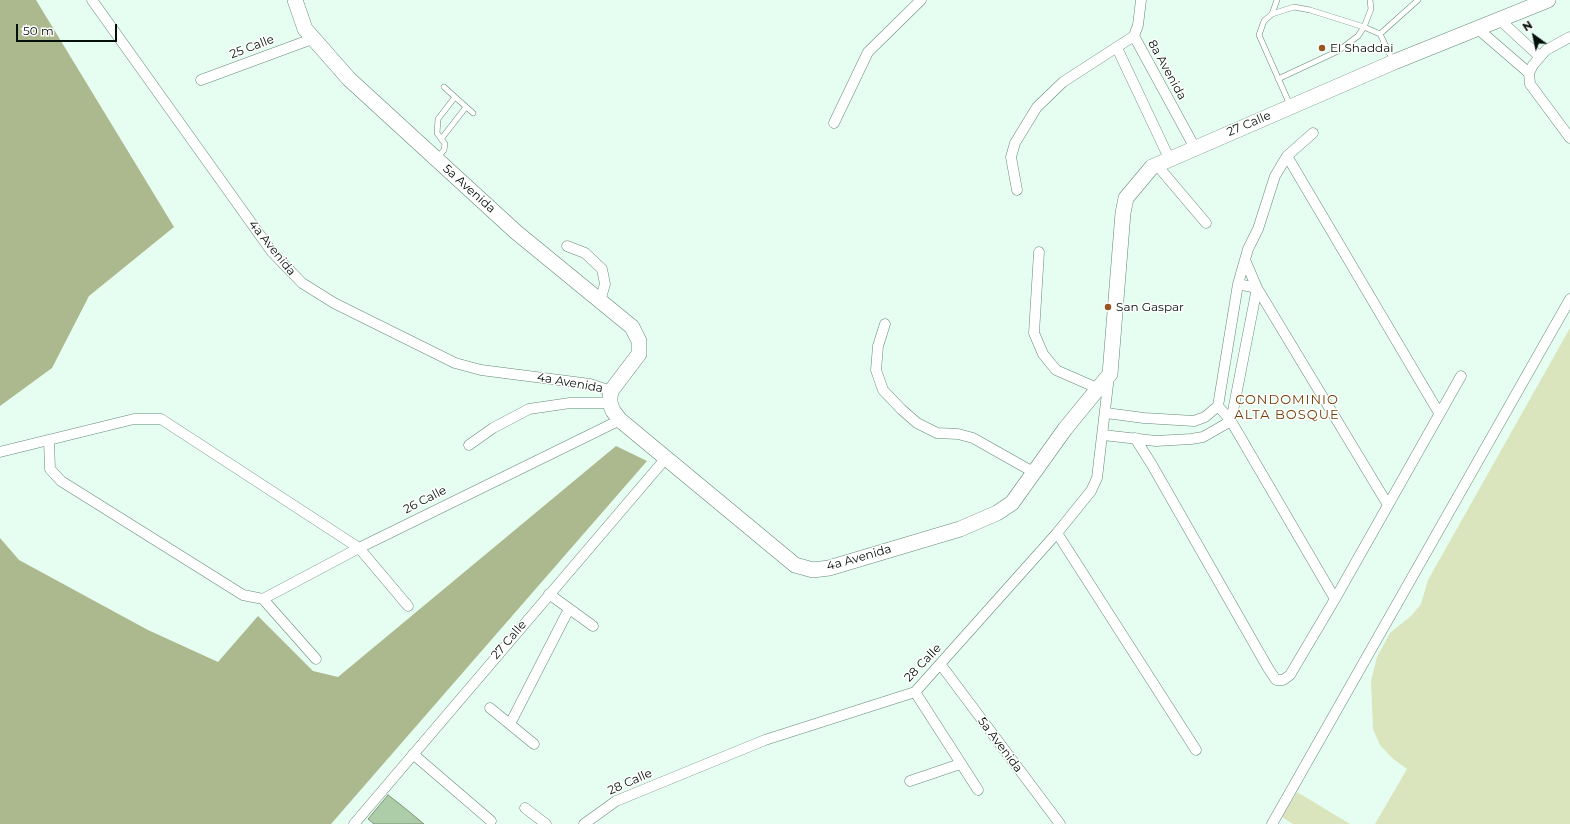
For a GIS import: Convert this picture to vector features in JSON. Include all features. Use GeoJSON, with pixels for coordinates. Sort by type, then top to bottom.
{"type":"FeatureCollection","features":[{"type":"Feature","properties":{"kind":"street","name":"4a Avenida"},"geometry":{"type":"LineString","coordinates":[[92,0],[272,252],[302,283],[334,303],[455,363],[481,370],[590,384],[611,397],[620,420],[795,565],[813,570],[829,568],[960,529],[985,519],[1012,503],[1065,429],[1110,374]]}},
{"type":"Feature","properties":{"kind":"street","name":"5a Avenida"},"geometry":{"type":"LineString","coordinates":[[295,0],[305,29],[312,39],[349,80],[516,232],[630,325],[638,338],[639,354],[629,369]]}},
{"type":"Feature","properties":{"kind":"street"},"geometry":{"type":"LineString","coordinates":[[834,123],[868,52],[921,0]]}},
{"type":"Feature","properties":{"kind":"street","name":"8a Avenida"},"geometry":{"type":"LineString","coordinates":[[1141,0],[1138,24],[1134,36],[1195,148]]}},
{"type":"Feature","properties":{"kind":"street","name":"27 Calle"},"geometry":{"type":"LineString","coordinates":[[1110,374],[1123,213],[1126,198],[1144,174],[1162,162],[1394,62],[1548,0]]}},
{"type":"Feature","properties":{"kind":"street"},"geometry":{"type":"LineString","coordinates":[[1500,20],[1539,56]]}},
{"type":"Feature","properties":{"kind":"street"},"geometry":{"type":"LineString","coordinates":[[1478,29],[1529,73]]}},
{"type":"Feature","properties":{"kind":"street"},"geometry":{"type":"LineString","coordinates":[[1017,190],[1011,157],[1015,143],[1037,107],[1063,82],[1134,36]]}},
{"type":"Feature","properties":{"kind":"street"},"geometry":{"type":"LineString","coordinates":[[1570,37],[1556,43],[1539,56],[1529,73],[1530,84],[1570,138]]}},
{"type":"Feature","properties":{"kind":"street","name":"25 Calle"},"geometry":{"type":"LineString","coordinates":[[201,80],[312,39]]}},
{"type":"Feature","properties":{"kind":"street"},"geometry":{"type":"LineString","coordinates":[[1117,48],[1162,162],[1206,223]]}},
{"type":"Feature","properties":{"kind":"street"},"geometry":{"type":"LineString","coordinates":[[1106,413],[1144,418],[1194,420],[1205,417],[1218,406],[1238,284],[1248,249],[1258,229],[1275,176],[1287,156],[1313,133]]}},
{"type":"Feature","properties":{"kind":"street"},"geometry":{"type":"LineString","coordinates":[[1287,156],[1439,412]]}},
{"type":"Feature","properties":{"kind":"street"},"geometry":{"type":"LineString","coordinates":[[567,246],[586,253],[602,268],[605,284],[600,301]]}},
{"type":"Feature","properties":{"kind":"street"},"geometry":{"type":"LineString","coordinates":[[1038,252],[1034,333],[1043,354],[1056,370],[1097,388]]}},
{"type":"Feature","properties":{"kind":"street"},"geometry":{"type":"LineString","coordinates":[[1245,260],[1256,288],[1388,505]]}},
{"type":"Feature","properties":{"kind":"street"},"geometry":{"type":"LineString","coordinates":[[1238,284],[1256,288]]}},
{"type":"Feature","properties":{"kind":"street"},"geometry":{"type":"LineString","coordinates":[[1103,436],[1175,441],[1203,437],[1231,421],[1256,288]]}},
{"type":"Feature","properties":{"kind":"street"},"geometry":{"type":"LineString","coordinates":[[1272,824],[1570,299]]}},
{"type":"Feature","properties":{"kind":"street"},"geometry":{"type":"LineString","coordinates":[[885,324],[878,346],[876,370],[883,390],[901,410],[917,423],[937,433],[958,434],[973,438],[1034,473]]}},
{"type":"Feature","properties":{"kind":"street","name":"4a Avenida"},"geometry":{"type":"LineString","coordinates":[[611,397],[629,369]]}},
{"type":"Feature","properties":{"kind":"street","name":"28 Calle"},"geometry":{"type":"LineString","coordinates":[[584,824],[616,801],[765,740],[915,692],[941,665],[1057,533],[1091,491],[1097,478],[1110,374]]}},
{"type":"Feature","properties":{"kind":"street"},"geometry":{"type":"LineString","coordinates":[[1135,438],[1276,680],[1283,680],[1290,675],[1335,599],[1439,412],[1461,376]]}},
{"type":"Feature","properties":{"kind":"street"},"geometry":{"type":"LineString","coordinates":[[468,445],[493,428],[529,408],[611,397]]}},
{"type":"Feature","properties":{"kind":"street"},"geometry":{"type":"LineString","coordinates":[[1218,406],[1231,421],[1335,599]]}},
{"type":"Feature","properties":{"kind":"street"},"geometry":{"type":"LineString","coordinates":[[0,452],[134,419],[161,419],[359,548],[408,606]]}},
{"type":"Feature","properties":{"kind":"street","name":"26 Calle"},"geometry":{"type":"LineString","coordinates":[[263,599],[359,548],[620,420]]}},
{"type":"Feature","properties":{"kind":"street"},"geometry":{"type":"LineString","coordinates":[[49,440],[50,469],[61,481],[243,595],[263,599],[316,659]]}},
{"type":"Feature","properties":{"kind":"street","name":"27 Calle"},"geometry":{"type":"LineString","coordinates":[[357,823],[413,754],[666,458]]}},
{"type":"Feature","properties":{"kind":"street"},"geometry":{"type":"LineString","coordinates":[[1057,533],[1196,750]]}},
{"type":"Feature","properties":{"kind":"street"},"geometry":{"type":"LineString","coordinates":[[549,594],[593,626]]}},
{"type":"Feature","properties":{"kind":"street"},"geometry":{"type":"LineString","coordinates":[[510,724],[569,609]]}},
{"type":"Feature","properties":{"kind":"street","name":"5a Avenida"},"geometry":{"type":"LineString","coordinates":[[941,665],[1058,824]]}},
{"type":"Feature","properties":{"kind":"street"},"geometry":{"type":"LineString","coordinates":[[915,692],[978,790]]}},
{"type":"Feature","properties":{"kind":"street"},"geometry":{"type":"LineString","coordinates":[[490,708],[534,744]]}},
{"type":"Feature","properties":{"kind":"street"},"geometry":{"type":"LineString","coordinates":[[413,754],[491,821]]}},
{"type":"Feature","properties":{"kind":"street"},"geometry":{"type":"LineString","coordinates":[[910,782],[960,764]]}},
{"type":"Feature","properties":{"kind":"street"},"geometry":{"type":"LineString","coordinates":[[525,808],[546,824]]}},
{"type":"Feature","properties":{"kind":"lane"},"geometry":{"type":"LineString","coordinates":[[1272,14],[1277,0]]}},
{"type":"Feature","properties":{"kind":"lane"},"geometry":{"type":"LineString","coordinates":[[1278,79],[1345,47],[1358,36],[1364,27],[1371,9],[1370,0]]}},
{"type":"Feature","properties":{"kind":"lane"},"geometry":{"type":"LineString","coordinates":[[1380,34],[1418,0]]}},
{"type":"Feature","properties":{"kind":"lane"},"geometry":{"type":"LineString","coordinates":[[1290,107],[1259,35],[1264,21],[1272,14],[1294,7],[1310,10],[1364,27],[1380,34],[1394,62]]}},
{"type":"Feature","properties":{"kind":"lane"},"geometry":{"type":"LineString","coordinates":[[444,87],[473,113]]}},
{"type":"Feature","properties":{"kind":"lane"},"geometry":{"type":"LineString","coordinates":[[436,158],[444,150],[445,144],[438,132],[438,119],[455,97]]}},
{"type":"Feature","properties":{"kind":"lane"},"geometry":{"type":"LineString","coordinates":[[442,138],[466,107]]}},
{"type":"Feature","properties":{"kind":"green space"},"geometry":{"type":"Polygon","coordinates":[[[0,0],[36,0],[174,227],[89,296],[52,368],[0,406],[0,0]]]}},
{"type":"Feature","properties":{"kind":"green space"},"geometry":{"type":"Polygon","coordinates":[[[1570,328],[1570,824],[1375,824],[1407,769],[1392,758],[1380,745],[1373,729],[1371,681],[1377,657],[1390,633],[1412,615],[1421,604],[1428,580],[1570,328]]]}},
{"type":"Feature","properties":{"kind":"green space"},"geometry":{"type":"Polygon","coordinates":[[[616,446],[647,461],[331,824],[0,824],[0,538],[19,560],[148,630],[218,662],[258,616],[313,671],[338,677],[616,446]]]}},
{"type":"Feature","properties":{"kind":"green space"},"geometry":{"type":"Polygon","coordinates":[[[1297,792],[1350,824],[1293,824],[1282,817],[1297,792]]]}},
{"type":"Feature","properties":{"kind":"building"},"geometry":{"type":"Polygon","coordinates":[[[388,795],[424,824],[374,824],[368,819],[388,795]]]}},
{"type":"Feature","properties":{"kind":"place","name":"El Shaddai"},"geometry":{"type":"Point","coordinates":[1322,48]}},
{"type":"Feature","properties":{"kind":"place","name":"San Gaspar"},"geometry":{"type":"Point","coordinates":[1108,307]}},
{"type":"Feature","properties":{"kind":"district","name":"CONDOMINIO ALTA BOSQUE"},"geometry":{"type":"Point","coordinates":[1287,408]}}]}
